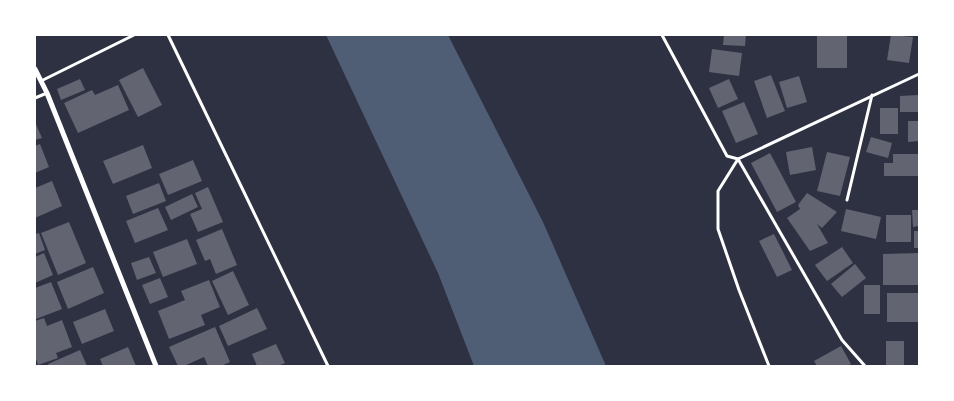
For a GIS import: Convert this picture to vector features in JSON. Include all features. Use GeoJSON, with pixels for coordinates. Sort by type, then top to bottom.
{"type":"FeatureCollection","features":[{"type":"Feature","properties":{"kind":"street"},"geometry":{"type":"LineString","coordinates":[[35,69],[156,366]]}},
{"type":"Feature","properties":{"kind":"lane"},"geometry":{"type":"LineString","coordinates":[[41,81],[134,35]]}},
{"type":"Feature","properties":{"kind":"lane"},"geometry":{"type":"LineString","coordinates":[[168,35],[328,366]]}},
{"type":"Feature","properties":{"kind":"lane"},"geometry":{"type":"LineString","coordinates":[[662,35],[727,156],[738,158],[842,340],[865,366]]}},
{"type":"Feature","properties":{"kind":"lane"},"geometry":{"type":"LineString","coordinates":[[769,366],[739,290],[718,229],[718,191],[738,158],[919,74]]}},
{"type":"Feature","properties":{"kind":"lane"},"geometry":{"type":"LineString","coordinates":[[35,98],[46,93]]}},
{"type":"Feature","properties":{"kind":"lane"},"geometry":{"type":"LineString","coordinates":[[847,200],[872,95]]}},
{"type":"Feature","properties":{"kind":"water"},"geometry":{"type":"Polygon","coordinates":[[[326,35],[448,35],[543,222],[606,366],[474,366],[438,273],[326,35]]]}},
{"type":"Feature","properties":{"kind":"building"},"geometry":{"type":"Polygon","coordinates":[[[724,35],[746,35],[745,46],[723,45],[724,35]]]}},
{"type":"Feature","properties":{"kind":"building"},"geometry":{"type":"Polygon","coordinates":[[[817,35],[847,35],[847,68],[817,68],[817,35]]]}},
{"type":"Feature","properties":{"kind":"building"},"geometry":{"type":"Polygon","coordinates":[[[891,35],[913,37],[909,63],[887,60],[891,35]]]}},
{"type":"Feature","properties":{"kind":"building"},"geometry":{"type":"Polygon","coordinates":[[[712,49],[742,53],[739,76],[709,72],[712,49]]]}},
{"type":"Feature","properties":{"kind":"building"},"geometry":{"type":"Polygon","coordinates":[[[143,68],[162,105],[138,117],[119,80],[143,68]]]}},
{"type":"Feature","properties":{"kind":"building"},"geometry":{"type":"Polygon","coordinates":[[[771,75],[785,111],[767,118],[754,81],[771,75]]]}},
{"type":"Feature","properties":{"kind":"building"},"geometry":{"type":"Polygon","coordinates":[[[799,76],[807,102],[787,108],[779,82],[799,76]]]}},
{"type":"Feature","properties":{"kind":"building"},"geometry":{"type":"Polygon","coordinates":[[[80,79],[85,90],[61,100],[57,89],[80,79]]]}},
{"type":"Feature","properties":{"kind":"building"},"geometry":{"type":"Polygon","coordinates":[[[729,79],[738,99],[718,108],[709,88],[729,79]]]}},
{"type":"Feature","properties":{"kind":"building"},"geometry":{"type":"Polygon","coordinates":[[[118,85],[129,110],[78,133],[64,103],[92,90],[95,95],[118,85]]]}},
{"type":"Feature","properties":{"kind":"building"},"geometry":{"type":"Polygon","coordinates":[[[918,95],[918,112],[900,112],[900,96],[918,95]]]}},
{"type":"Feature","properties":{"kind":"building"},"geometry":{"type":"Polygon","coordinates":[[[744,102],[758,134],[736,143],[722,111],[744,102]]]}},
{"type":"Feature","properties":{"kind":"building"},"geometry":{"type":"Polygon","coordinates":[[[880,108],[898,108],[898,134],[880,134],[880,108]]]}},
{"type":"Feature","properties":{"kind":"building"},"geometry":{"type":"Polygon","coordinates":[[[908,121],[919,121],[919,141],[908,142],[908,121]]]}},
{"type":"Feature","properties":{"kind":"building"},"geometry":{"type":"Polygon","coordinates":[[[35,122],[42,138],[35,140],[35,122]]]}},
{"type":"Feature","properties":{"kind":"building"},"geometry":{"type":"Polygon","coordinates":[[[871,137],[892,143],[888,158],[866,152],[871,137]]]}},
{"type":"Feature","properties":{"kind":"building"},"geometry":{"type":"Polygon","coordinates":[[[40,144],[49,167],[35,173],[35,146],[40,144]]]}},
{"type":"Feature","properties":{"kind":"building"},"geometry":{"type":"Polygon","coordinates":[[[143,145],[152,168],[113,184],[103,161],[143,145]]]}},
{"type":"Feature","properties":{"kind":"building"},"geometry":{"type":"Polygon","coordinates":[[[812,147],[816,170],[790,175],[786,152],[812,147]]]}},
{"type":"Feature","properties":{"kind":"building"},"geometry":{"type":"Polygon","coordinates":[[[827,152],[850,157],[840,196],[817,191],[827,152]]]}},
{"type":"Feature","properties":{"kind":"building"},"geometry":{"type":"Polygon","coordinates":[[[770,153],[796,202],[777,212],[751,163],[770,153]]]}},
{"type":"Feature","properties":{"kind":"building"},"geometry":{"type":"Polygon","coordinates":[[[893,154],[919,154],[919,176],[884,176],[884,163],[893,163],[893,154]]]}},
{"type":"Feature","properties":{"kind":"building"},"geometry":{"type":"Polygon","coordinates":[[[193,160],[202,181],[168,195],[159,174],[193,160]]]}},
{"type":"Feature","properties":{"kind":"building"},"geometry":{"type":"Polygon","coordinates":[[[52,181],[62,206],[35,218],[35,188],[52,181]]]}},
{"type":"Feature","properties":{"kind":"building"},"geometry":{"type":"Polygon","coordinates":[[[159,183],[166,201],[133,214],[126,196],[159,183]]]}},
{"type":"Feature","properties":{"kind":"building"},"geometry":{"type":"Polygon","coordinates":[[[208,187],[223,222],[198,232],[190,214],[202,209],[195,193],[208,187]]]}},
{"type":"Feature","properties":{"kind":"building"},"geometry":{"type":"Polygon","coordinates":[[[807,193],[837,212],[822,228],[817,224],[828,243],[810,251],[787,218],[800,209],[798,205],[807,193]]]}},
{"type":"Feature","properties":{"kind":"building"},"geometry":{"type":"Polygon","coordinates":[[[192,194],[198,207],[171,220],[165,207],[192,194]]]}},
{"type":"Feature","properties":{"kind":"building"},"geometry":{"type":"Polygon","coordinates":[[[158,208],[168,230],[135,243],[126,221],[158,208]]]}},
{"type":"Feature","properties":{"kind":"building"},"geometry":{"type":"Polygon","coordinates":[[[846,209],[881,217],[876,239],[841,231],[846,209]]]}},
{"type":"Feature","properties":{"kind":"building"},"geometry":{"type":"Polygon","coordinates":[[[912,210],[919,210],[919,226],[913,227],[912,210]]]}},
{"type":"Feature","properties":{"kind":"building"},"geometry":{"type":"Polygon","coordinates":[[[886,215],[911,215],[911,242],[886,242],[886,215]]]}},
{"type":"Feature","properties":{"kind":"building"},"geometry":{"type":"Polygon","coordinates":[[[69,222],[86,263],[58,275],[41,233],[69,222]]]}},
{"type":"Feature","properties":{"kind":"building"},"geometry":{"type":"Polygon","coordinates":[[[222,229],[237,265],[216,274],[210,259],[205,261],[196,240],[222,229]]]}},
{"type":"Feature","properties":{"kind":"building"},"geometry":{"type":"Polygon","coordinates":[[[914,231],[919,231],[919,248],[914,248],[914,231]]]}},
{"type":"Feature","properties":{"kind":"building"},"geometry":{"type":"Polygon","coordinates":[[[39,233],[45,250],[35,254],[35,234],[39,233]]]}},
{"type":"Feature","properties":{"kind":"building"},"geometry":{"type":"Polygon","coordinates":[[[774,234],[792,270],[777,277],[759,241],[774,234]]]}},
{"type":"Feature","properties":{"kind":"building"},"geometry":{"type":"Polygon","coordinates":[[[187,239],[197,264],[163,277],[153,252],[187,239]]]}},
{"type":"Feature","properties":{"kind":"building"},"geometry":{"type":"Polygon","coordinates":[[[842,247],[853,263],[827,281],[815,265],[842,247]]]}},
{"type":"Feature","properties":{"kind":"building"},"geometry":{"type":"Polygon","coordinates":[[[44,253],[53,275],[35,283],[35,257],[44,253]]]}},
{"type":"Feature","properties":{"kind":"building"},"geometry":{"type":"Polygon","coordinates":[[[919,253],[919,285],[883,285],[883,254],[919,253]]]}},
{"type":"Feature","properties":{"kind":"building"},"geometry":{"type":"Polygon","coordinates":[[[149,257],[156,273],[137,280],[131,263],[149,257]]]}},
{"type":"Feature","properties":{"kind":"building"},"geometry":{"type":"Polygon","coordinates":[[[855,264],[866,278],[842,297],[831,284],[855,264]]]}},
{"type":"Feature","properties":{"kind":"building"},"geometry":{"type":"Polygon","coordinates":[[[93,267],[104,293],[68,309],[57,282],[93,267]]]}},
{"type":"Feature","properties":{"kind":"building"},"geometry":{"type":"Polygon","coordinates":[[[233,271],[249,305],[228,315],[212,281],[233,271]]]}},
{"type":"Feature","properties":{"kind":"building"},"geometry":{"type":"Polygon","coordinates":[[[160,278],[168,297],[150,304],[142,285],[160,278]]]}},
{"type":"Feature","properties":{"kind":"building"},"geometry":{"type":"Polygon","coordinates":[[[209,280],[220,307],[201,315],[205,325],[169,339],[158,311],[185,300],[181,291],[209,280]]]}},
{"type":"Feature","properties":{"kind":"building"},"geometry":{"type":"Polygon","coordinates":[[[51,282],[62,309],[36,319],[35,288],[51,282]]]}},
{"type":"Feature","properties":{"kind":"building"},"geometry":{"type":"Polygon","coordinates":[[[864,285],[880,285],[880,314],[864,314],[864,285]]]}},
{"type":"Feature","properties":{"kind":"building"},"geometry":{"type":"Polygon","coordinates":[[[887,293],[919,293],[919,322],[887,322],[887,293]]]}},
{"type":"Feature","properties":{"kind":"building"},"geometry":{"type":"Polygon","coordinates":[[[257,308],[267,329],[228,346],[219,326],[257,308]]]}},
{"type":"Feature","properties":{"kind":"building"},"geometry":{"type":"Polygon","coordinates":[[[105,309],[114,331],[82,344],[73,322],[105,309]]]}},
{"type":"Feature","properties":{"kind":"building"},"geometry":{"type":"Polygon","coordinates":[[[44,318],[47,326],[62,320],[72,347],[56,353],[58,358],[38,365],[35,356],[35,321],[44,318]]]}},
{"type":"Feature","properties":{"kind":"building"},"geometry":{"type":"Polygon","coordinates":[[[215,327],[230,362],[221,366],[208,366],[204,357],[184,366],[178,366],[169,347],[215,327]]]}},
{"type":"Feature","properties":{"kind":"building"},"geometry":{"type":"Polygon","coordinates":[[[886,341],[904,341],[904,366],[886,366],[886,341]]]}},
{"type":"Feature","properties":{"kind":"building"},"geometry":{"type":"Polygon","coordinates":[[[276,344],[285,363],[278,366],[257,366],[252,354],[276,344]]]}},
{"type":"Feature","properties":{"kind":"building"},"geometry":{"type":"Polygon","coordinates":[[[841,346],[851,364],[847,366],[817,366],[814,361],[841,346]]]}},
{"type":"Feature","properties":{"kind":"building"},"geometry":{"type":"Polygon","coordinates":[[[128,347],[136,366],[103,366],[100,359],[128,347]]]}},
{"type":"Feature","properties":{"kind":"building"},"geometry":{"type":"Polygon","coordinates":[[[80,350],[87,366],[49,366],[48,364],[80,350]]]}}]}
